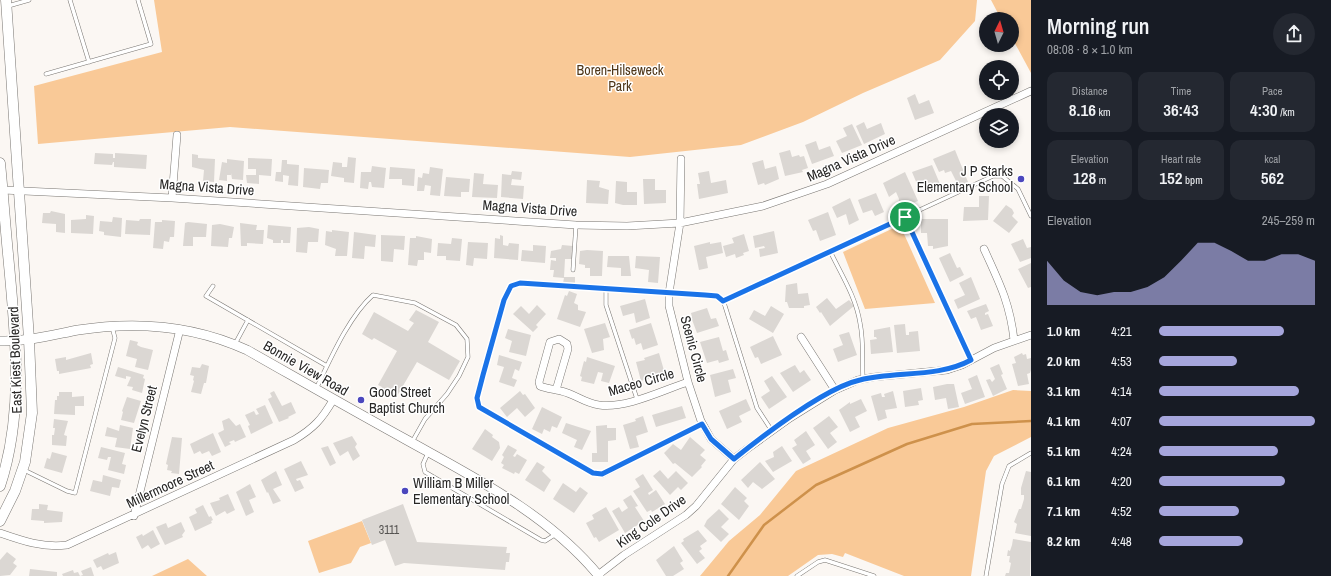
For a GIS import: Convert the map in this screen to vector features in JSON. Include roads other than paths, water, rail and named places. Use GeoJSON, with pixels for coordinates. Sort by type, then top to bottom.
{"type":"FeatureCollection","features":[{"type":"Feature","properties":{"kind":"main road","name":"East Kiest Boulevard"},"geometry":{"type":"LineString","coordinates":[[0,521],[15,491],[22,470],[31,428],[32,413],[29,340],[6,3]]}},
{"type":"Feature","properties":{"kind":"main road","name":"East Kiest Boulevard"},"geometry":{"type":"LineString","coordinates":[[0,163],[3,190],[4,255],[14,340],[15,406],[9,453],[0,486]]}},
{"type":"Feature","properties":{"kind":"street","name":"Magna Vista Drive"},"geometry":{"type":"LineString","coordinates":[[3,190],[172,198],[576,225],[627,226],[680,223],[763,206],[827,184],[1031,91]]}},
{"type":"Feature","properties":{"kind":"street"},"geometry":{"type":"LineString","coordinates":[[172,198],[177,135]]}},
{"type":"Feature","properties":{"kind":"street","name":"Scenic Circle"},"geometry":{"type":"LineString","coordinates":[[681,159],[680,223],[669,293],[674,328],[688,382],[702,424],[711,439],[734,459]]}},
{"type":"Feature","properties":{"kind":"street"},"geometry":{"type":"LineString","coordinates":[[984,249],[1007,300],[1014,340]]}},
{"type":"Feature","properties":{"kind":"street","name":"Bonnie View Road"},"geometry":{"type":"LineString","coordinates":[[0,341],[29,340],[112,326],[150,325],[180,329],[212,336],[235,344],[333,400],[473,476],[544,522],[599,575]]}},
{"type":"Feature","properties":{"kind":"street","name":"Evelyn Street"},"geometry":{"type":"LineString","coordinates":[[134,516],[180,329]]}},
{"type":"Feature","properties":{"kind":"street","name":"King Cole Drive"},"geometry":{"type":"LineString","coordinates":[[599,575],[624,555],[686,515],[696,506],[734,459],[772,431],[834,390],[863,379],[947,370],[1014,340],[1031,335]]}},
{"type":"Feature","properties":{"kind":"street"},"geometry":{"type":"LineString","coordinates":[[801,337],[834,390]]}},
{"type":"Feature","properties":{"kind":"street","name":"Maceo Circle"},"geometry":{"type":"LineString","coordinates":[[556,390],[568,350],[567,344],[559,339],[550,342],[539,382],[540,386],[556,390],[562,391],[581,400],[599,405],[615,405],[688,382]]}},
{"type":"Feature","properties":{"kind":"street","name":"Millermoore Street"},"geometry":{"type":"LineString","coordinates":[[0,533],[35,545],[67,545],[134,516],[304,434],[321,420],[333,400]]}},
{"type":"Feature","properties":{"kind":"lane"},"geometry":{"type":"LineString","coordinates":[[6,3],[29,0]]}},
{"type":"Feature","properties":{"kind":"lane"},"geometry":{"type":"LineString","coordinates":[[70,0],[89,62]]}},
{"type":"Feature","properties":{"kind":"lane"},"geometry":{"type":"LineString","coordinates":[[46,74],[151,44],[138,0]]}},
{"type":"Feature","properties":{"kind":"lane"},"geometry":{"type":"LineString","coordinates":[[723,301],[984,179],[1002,176],[1018,190],[1031,216]]}},
{"type":"Feature","properties":{"kind":"lane"},"geometry":{"type":"LineString","coordinates":[[905,217],[971,360]]}},
{"type":"Feature","properties":{"kind":"lane"},"geometry":{"type":"LineString","coordinates":[[573,270],[576,225]]}},
{"type":"Feature","properties":{"kind":"lane"},"geometry":{"type":"LineString","coordinates":[[830,251],[858,312],[861,325],[863,379]]}},
{"type":"Feature","properties":{"kind":"lane"},"geometry":{"type":"LineString","coordinates":[[702,424],[602,474],[593,473],[479,407],[477,398],[483,375],[504,300],[511,286],[520,283],[606,290],[717,296],[723,301],[757,408],[772,431]]}},
{"type":"Feature","properties":{"kind":"lane"},"geometry":{"type":"LineString","coordinates":[[213,286],[206,296],[327,366]]}},
{"type":"Feature","properties":{"kind":"lane"},"geometry":{"type":"LineString","coordinates":[[606,290],[606,305],[637,399]]}},
{"type":"Feature","properties":{"kind":"lane"},"geometry":{"type":"LineString","coordinates":[[316,389],[327,366],[364,303],[373,295],[415,303],[456,325],[467,339],[468,357],[459,376],[447,394],[425,419],[411,442]]}},
{"type":"Feature","properties":{"kind":"lane"},"geometry":{"type":"LineString","coordinates":[[235,344],[248,320]]}},
{"type":"Feature","properties":{"kind":"lane"},"geometry":{"type":"LineString","coordinates":[[22,470],[67,491],[75,493],[115,338],[112,326]]}},
{"type":"Feature","properties":{"kind":"lane"},"geometry":{"type":"LineString","coordinates":[[428,452],[423,464],[425,472],[541,540],[545,541],[557,534]]}},
{"type":"Feature","properties":{"kind":"lane"},"geometry":{"type":"LineString","coordinates":[[986,576],[1002,484],[1009,466],[1031,453]]}},
{"type":"Feature","properties":{"kind":"lane"},"geometry":{"type":"LineString","coordinates":[[797,576],[818,562],[825,560],[874,576]]}},
{"type":"Feature","properties":{"kind":"waterway"},"geometry":{"type":"LineString","coordinates":[[728,576],[764,525],[816,485],[907,444],[972,424],[1031,421]]}},
{"type":"Feature","properties":{"kind":"place","name":"J P Starks Elementary School"},"geometry":{"type":"Point","coordinates":[1021,179]}},
{"type":"Feature","properties":{"kind":"place","name":"Good Street Baptist Church"},"geometry":{"type":"Point","coordinates":[361,400]}},
{"type":"Feature","properties":{"kind":"place","name":"William B Miller Elementary School"},"geometry":{"type":"Point","coordinates":[405,491]}},
{"type":"Feature","properties":{"kind":"park label","name":"Boren-Hilseweck Park"},"geometry":{"type":"Point","coordinates":[620,78]}}]}
